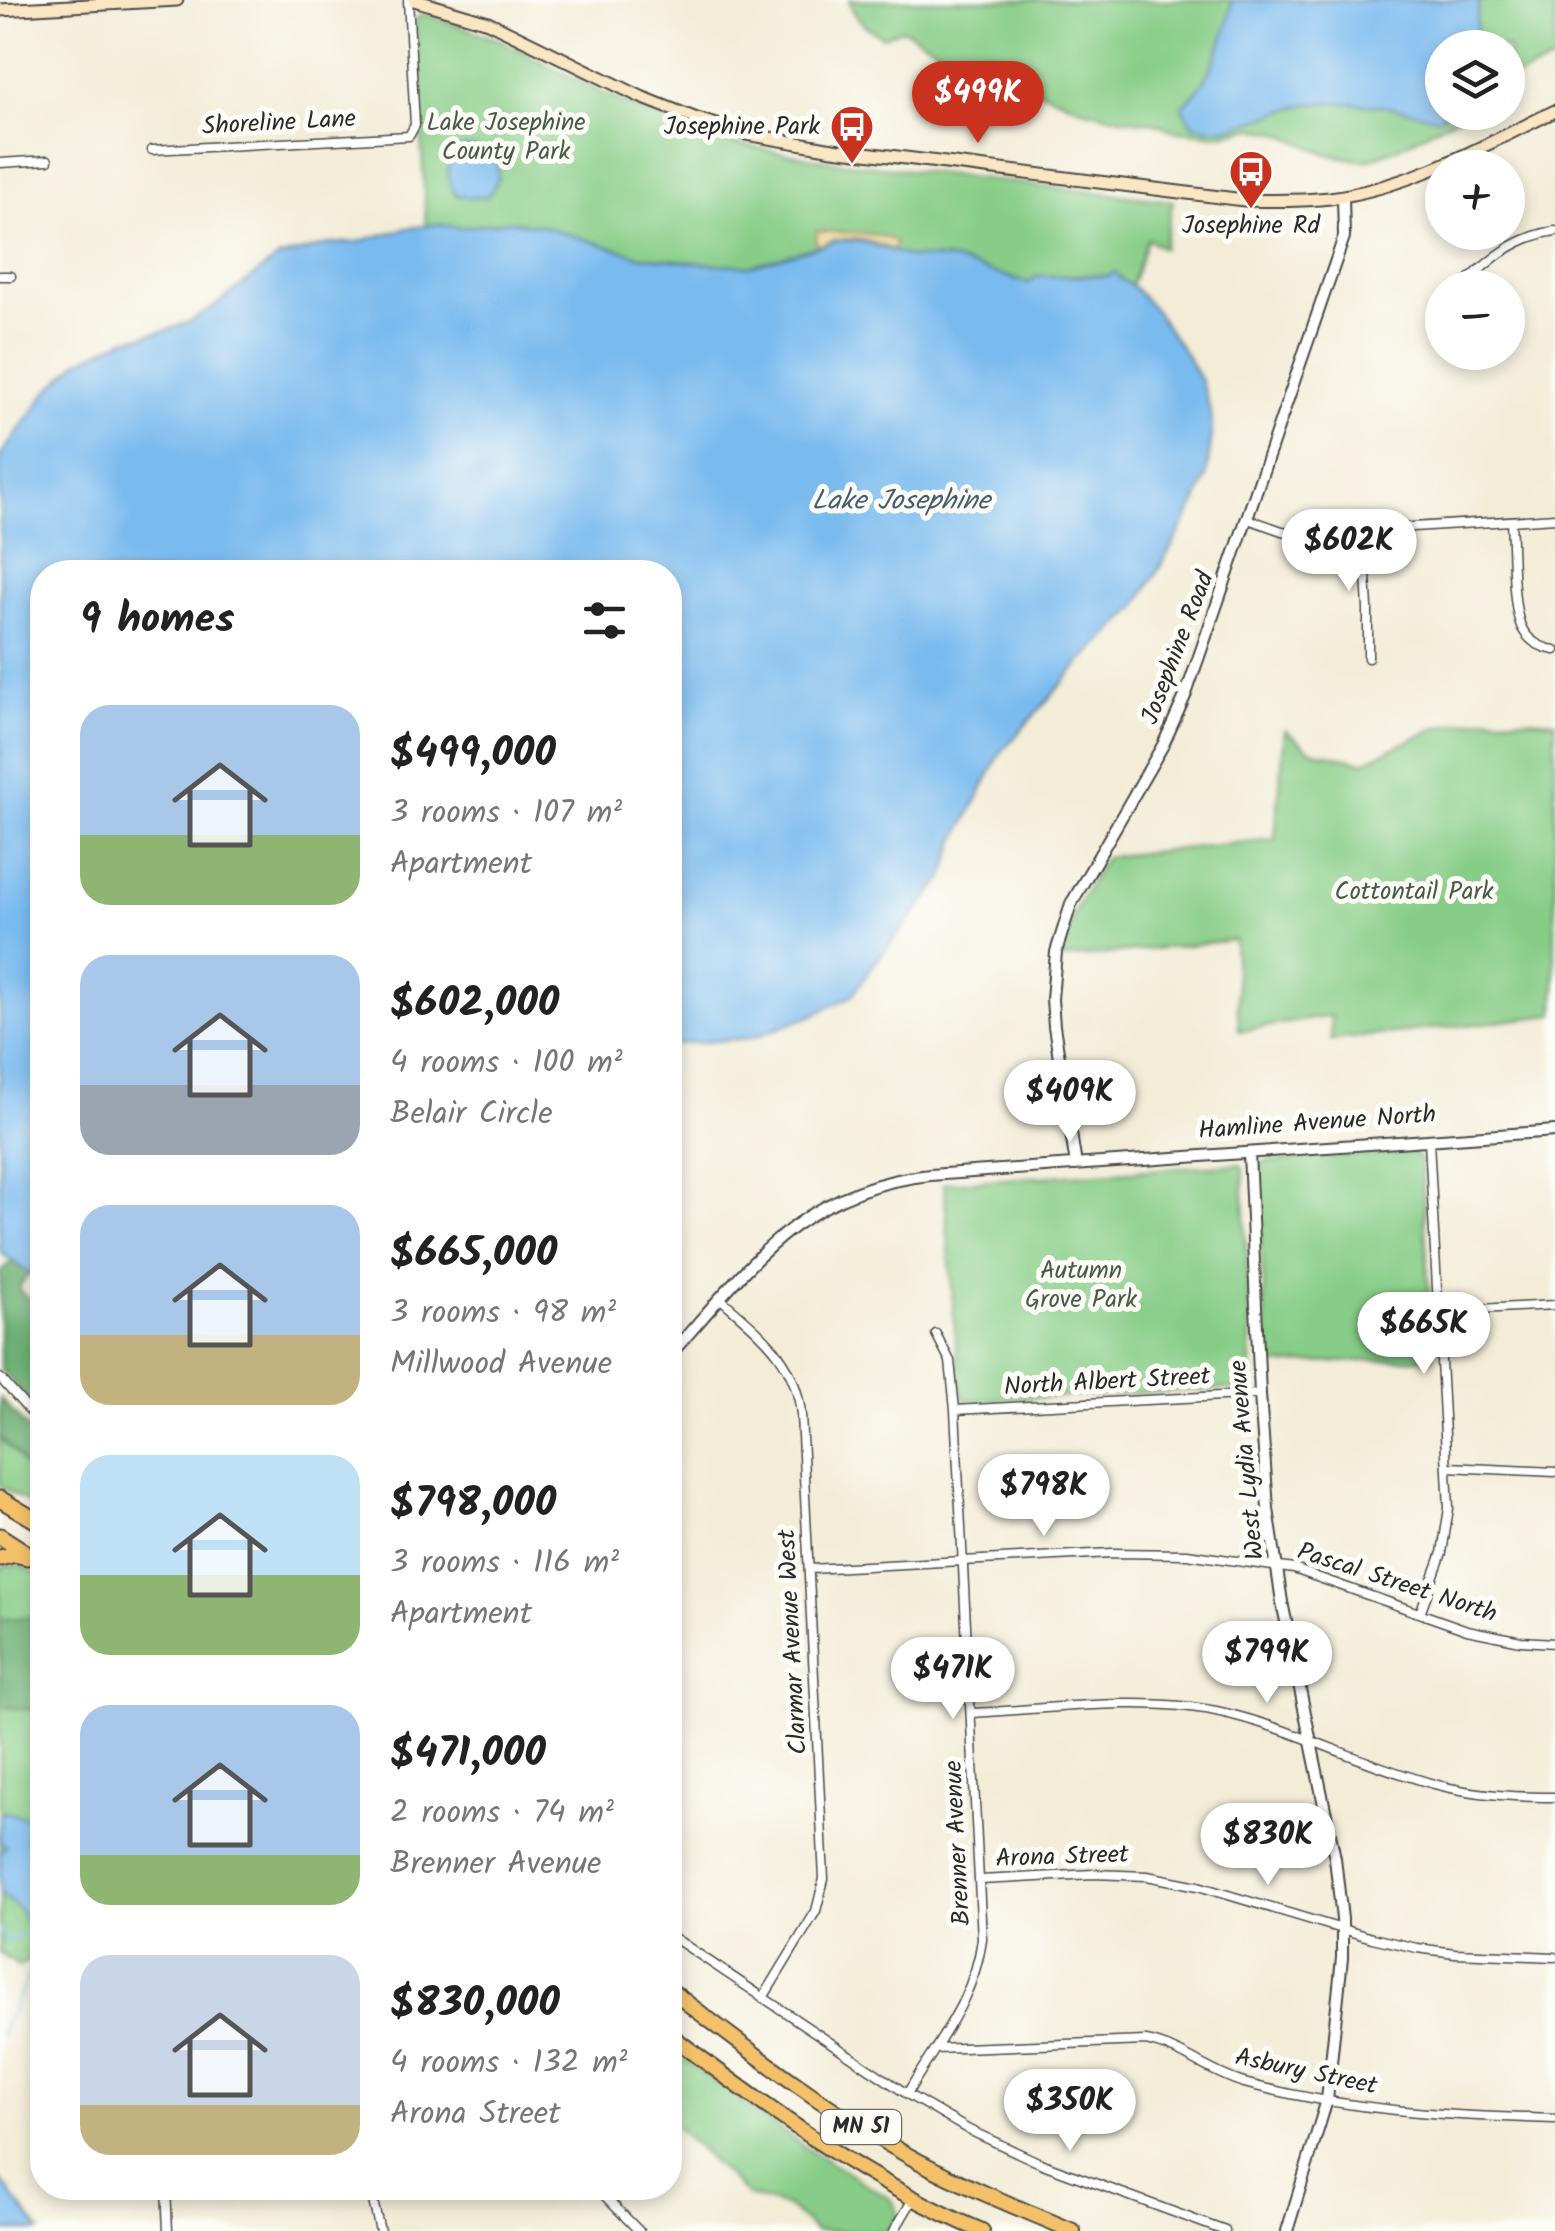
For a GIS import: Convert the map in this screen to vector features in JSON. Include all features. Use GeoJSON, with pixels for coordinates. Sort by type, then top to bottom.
{"type":"FeatureCollection","features":[{"type":"Feature","properties":{"kind":"highway"},"geometry":{"type":"LineString","coordinates":[[0,1499],[30,1517]]}},
{"type":"Feature","properties":{"kind":"highway"},"geometry":{"type":"LineString","coordinates":[[0,1536],[30,1555]]}},
{"type":"Feature","properties":{"kind":"highway"},"geometry":{"type":"LineString","coordinates":[[0,1558],[16,1554],[30,1558]]}},
{"type":"Feature","properties":{"kind":"highway","name":"MN 51"},"geometry":{"type":"LineString","coordinates":[[682,1999],[780,2073],[870,2133],[952,2179],[1073,2231]]}},
{"type":"Feature","properties":{"kind":"highway","name":"MN 51"},"geometry":{"type":"LineString","coordinates":[[682,2044],[801,2131],[913,2199],[982,2231]]}},
{"type":"Feature","properties":{"kind":"main road"},"geometry":{"type":"LineString","coordinates":[[0,10],[28,4],[176,0]]}},
{"type":"Feature","properties":{"kind":"main road"},"geometry":{"type":"LineString","coordinates":[[411,0],[488,22],[660,105],[765,138],[1244,200],[1343,196],[1422,174],[1555,111]]}},
{"type":"Feature","properties":{"kind":"street","name":"Shoreline Lane"},"geometry":{"type":"LineString","coordinates":[[152,150],[408,136],[415,125],[411,0]]}},
{"type":"Feature","properties":{"kind":"street"},"geometry":{"type":"LineString","coordinates":[[0,163],[48,160]]}},
{"type":"Feature","properties":{"kind":"street","name":"Josephine Road"},"geometry":{"type":"LineString","coordinates":[[1076,1165],[1052,999],[1062,927],[1071,904],[1176,718],[1344,237],[1343,196]]}},
{"type":"Feature","properties":{"kind":"street"},"geometry":{"type":"LineString","coordinates":[[1481,270],[1512,244],[1555,232]]}},
{"type":"Feature","properties":{"kind":"street"},"geometry":{"type":"LineString","coordinates":[[0,276],[11,276]]}},
{"type":"Feature","properties":{"kind":"street"},"geometry":{"type":"LineString","coordinates":[[1248,519],[1301,534],[1555,518]]}},
{"type":"Feature","properties":{"kind":"street"},"geometry":{"type":"LineString","coordinates":[[1511,520],[1519,621],[1529,638],[1555,650]]}},
{"type":"Feature","properties":{"kind":"street"},"geometry":{"type":"LineString","coordinates":[[1364,530],[1368,658]]}},
{"type":"Feature","properties":{"kind":"street","name":"Hamline Avenue North"},"geometry":{"type":"LineString","coordinates":[[682,1341],[770,1244],[792,1226],[861,1190],[915,1176],[1555,1130]]}},
{"type":"Feature","properties":{"kind":"street"},"geometry":{"type":"LineString","coordinates":[[1420,1614],[1442,1553],[1449,1508],[1428,1141]]}},
{"type":"Feature","properties":{"kind":"street","name":"West Lydia Avenue"},"geometry":{"type":"LineString","coordinates":[[1249,1153],[1268,1509],[1335,1858],[1342,1929],[1327,2100],[1287,2231]]}},
{"type":"Feature","properties":{"kind":"street","name":"Clarmar Avenue West"},"geometry":{"type":"LineString","coordinates":[[720,1298],[775,1349],[792,1376],[801,1415],[824,1878],[812,1920],[763,1998]]}},
{"type":"Feature","properties":{"kind":"street"},"geometry":{"type":"LineString","coordinates":[[1440,1311],[1555,1305]]}},
{"type":"Feature","properties":{"kind":"street","name":"Brenner Avenue"},"geometry":{"type":"LineString","coordinates":[[907,2094],[968,1996],[982,1939],[955,1410],[950,1361],[936,1334]]}},
{"type":"Feature","properties":{"kind":"street"},"geometry":{"type":"LineString","coordinates":[[0,1378],[30,1411]]}},
{"type":"Feature","properties":{"kind":"street","name":"North Albert Street"},"geometry":{"type":"LineString","coordinates":[[955,1410],[1260,1394]]}},
{"type":"Feature","properties":{"kind":"street"},"geometry":{"type":"LineString","coordinates":[[1448,1467],[1555,1472]]}},
{"type":"Feature","properties":{"kind":"street","name":"Pascal Street North"},"geometry":{"type":"LineString","coordinates":[[809,1569],[1149,1552],[1187,1554],[1294,1570],[1494,1637],[1555,1644]]}},
{"type":"Feature","properties":{"kind":"street"},"geometry":{"type":"LineString","coordinates":[[972,1714],[1129,1705],[1191,1707],[1245,1718],[1460,1791],[1555,1798]]}},
{"type":"Feature","properties":{"kind":"street","name":"Arona Street"},"geometry":{"type":"LineString","coordinates":[[980,1880],[1093,1874],[1148,1876],[1198,1886],[1387,1942],[1436,1951],[1555,1957]]}},
{"type":"Feature","properties":{"kind":"street"},"geometry":{"type":"LineString","coordinates":[[682,1943],[907,2094],[969,2130],[1022,2155],[1224,2231]]}},
{"type":"Feature","properties":{"kind":"street","name":"Asbury Street"},"geometry":{"type":"LineString","coordinates":[[935,2049],[1146,2041],[1177,2050],[1239,2082],[1327,2100],[1429,2115],[1555,2119]]}},
{"type":"Feature","properties":{"kind":"street"},"geometry":{"type":"LineString","coordinates":[[894,2231],[913,2199]]}},
{"type":"Feature","properties":{"kind":"street"},"geometry":{"type":"LineString","coordinates":[[167,2200],[168,2231]]}},
{"type":"Feature","properties":{"kind":"street"},"geometry":{"type":"LineString","coordinates":[[373,2200],[380,2231]]}},
{"type":"Feature","properties":{"kind":"street"},"geometry":{"type":"LineString","coordinates":[[609,2200],[639,2231]]}},
{"type":"Feature","properties":{"kind":"green space"},"geometry":{"type":"Polygon","coordinates":[[[849,0],[1555,0],[1555,61],[1525,73],[1525,30],[1425,30],[1425,130],[1431,130],[1369,160],[1358,160],[1327,154],[1277,132],[1254,128],[1217,135],[1172,130],[1153,122],[1089,111],[1040,91],[1027,74],[1001,55],[943,52],[902,29],[883,37],[854,13],[849,0]]]}},
{"type":"Feature","properties":{"kind":"green space","name":"Lake Josephine County Park"},"geometry":{"type":"Polygon","coordinates":[[[424,14],[500,40],[603,93],[713,140],[831,161],[1173,201],[1163,248],[1147,239],[1131,287],[1110,276],[1074,275],[1029,284],[951,260],[909,257],[866,242],[843,239],[750,266],[639,256],[539,225],[508,221],[460,228],[426,226],[415,21],[424,14]]]}},
{"type":"Feature","properties":{"kind":"green space","name":"Cottontail Park"},"geometry":{"type":"Polygon","coordinates":[[[1491,717],[1555,721],[1555,1015],[1331,1040],[1331,1016],[1239,1031],[1234,940],[1061,959],[1071,919],[1105,857],[1275,839],[1285,730],[1310,750],[1364,762],[1438,727],[1491,717]]]}},
{"type":"Feature","properties":{"kind":"green space"},"geometry":{"type":"Polygon","coordinates":[[[1412,1152],[1421,1160],[1433,1358],[1268,1365],[1257,1172],[1264,1162],[1412,1152]]]}},
{"type":"Feature","properties":{"kind":"green space","name":"Autumn Grove Park"},"geometry":{"type":"Polygon","coordinates":[[[1240,1164],[1252,1381],[1247,1388],[965,1401],[959,1383],[944,1183],[1240,1164]]]}},
{"type":"Feature","properties":{"kind":"green space"},"geometry":{"type":"Polygon","coordinates":[[[12,1261],[30,1273],[20,1286],[30,1299],[30,1402],[0,1369],[0,1272],[12,1261]]]}},
{"type":"Feature","properties":{"kind":"green space"},"geometry":{"type":"Polygon","coordinates":[[[0,1398],[30,1432],[30,1475],[17,1454],[0,1438],[0,1398]]]}},
{"type":"Feature","properties":{"kind":"green space"},"geometry":{"type":"Polygon","coordinates":[[[0,1438],[17,1454],[30,1475],[30,1504],[0,1486],[0,1438]]]}},
{"type":"Feature","properties":{"kind":"green space"},"geometry":{"type":"Polygon","coordinates":[[[7,1565],[20,1565],[30,1570],[30,1618],[0,1620],[0,1570],[7,1565]]]}},
{"type":"Feature","properties":{"kind":"green space"},"geometry":{"type":"Polygon","coordinates":[[[30,1617],[30,1710],[0,1706],[0,1620],[30,1617]]]}},
{"type":"Feature","properties":{"kind":"green space"},"geometry":{"type":"Polygon","coordinates":[[[0,1706],[30,1710],[30,1960],[19,1967],[0,1953],[0,1706]]]}},
{"type":"Feature","properties":{"kind":"green space"},"geometry":{"type":"Polygon","coordinates":[[[682,2058],[803,2146],[892,2200],[898,2213],[888,2231],[815,2231],[788,2207],[748,2196],[682,2133],[682,2058]]]}},
{"type":"Feature","properties":{"kind":"sand"},"geometry":{"type":"Polygon","coordinates":[[[817,231],[867,234],[896,242],[893,250],[857,239],[820,246],[816,243],[817,231]]]}},
{"type":"Feature","properties":{"kind":"water"},"geometry":{"type":"Polygon","coordinates":[[[1232,0],[1480,0],[1477,30],[1425,30],[1425,115],[1376,105],[1328,103],[1297,107],[1238,126],[1208,128],[1192,124],[1182,107],[1201,85],[1226,29],[1232,0]]]}},
{"type":"Feature","properties":{"kind":"water"},"geometry":{"type":"Polygon","coordinates":[[[463,147],[488,153],[496,164],[495,185],[486,197],[469,198],[456,195],[453,190],[450,161],[454,150],[463,147]]]}},
{"type":"Feature","properties":{"kind":"water","name":"Lake Josephine"},"geometry":{"type":"Polygon","coordinates":[[[508,221],[539,225],[639,256],[700,263],[750,266],[835,240],[866,242],[909,257],[951,260],[1029,283],[1037,276],[1117,273],[1153,308],[1201,381],[1212,434],[1206,479],[1135,609],[1083,660],[1000,754],[956,841],[944,878],[852,996],[752,1038],[682,1044],[682,560],[30,560],[30,1273],[0,1252],[0,456],[47,392],[79,361],[125,339],[189,322],[278,258],[403,229],[438,224],[460,228],[508,221]]]}},
{"type":"Feature","properties":{"kind":"water"},"geometry":{"type":"Polygon","coordinates":[[[4,1812],[30,1821],[30,1928],[20,1910],[0,1893],[0,1852],[6,1847],[0,1841],[0,1815],[4,1812]]]}},
{"type":"Feature","properties":{"kind":"water"},"geometry":{"type":"Polygon","coordinates":[[[0,2179],[40,2231],[0,2231],[0,2179]]]}},
{"type":"Feature","properties":{"kind":"waterway"},"geometry":{"type":"LineString","coordinates":[[0,1930],[6,1941],[30,1933]]}},
{"type":"Feature","properties":{"kind":"waterway"},"geometry":{"type":"LineString","coordinates":[[0,2035],[30,1974]]}},
{"type":"Feature","properties":{"kind":"place","name":"Josephine Park"},"geometry":{"type":"Point","coordinates":[852,165]}},
{"type":"Feature","properties":{"kind":"place","name":"Josephine Rd"},"geometry":{"type":"Point","coordinates":[1251,210]}}]}
